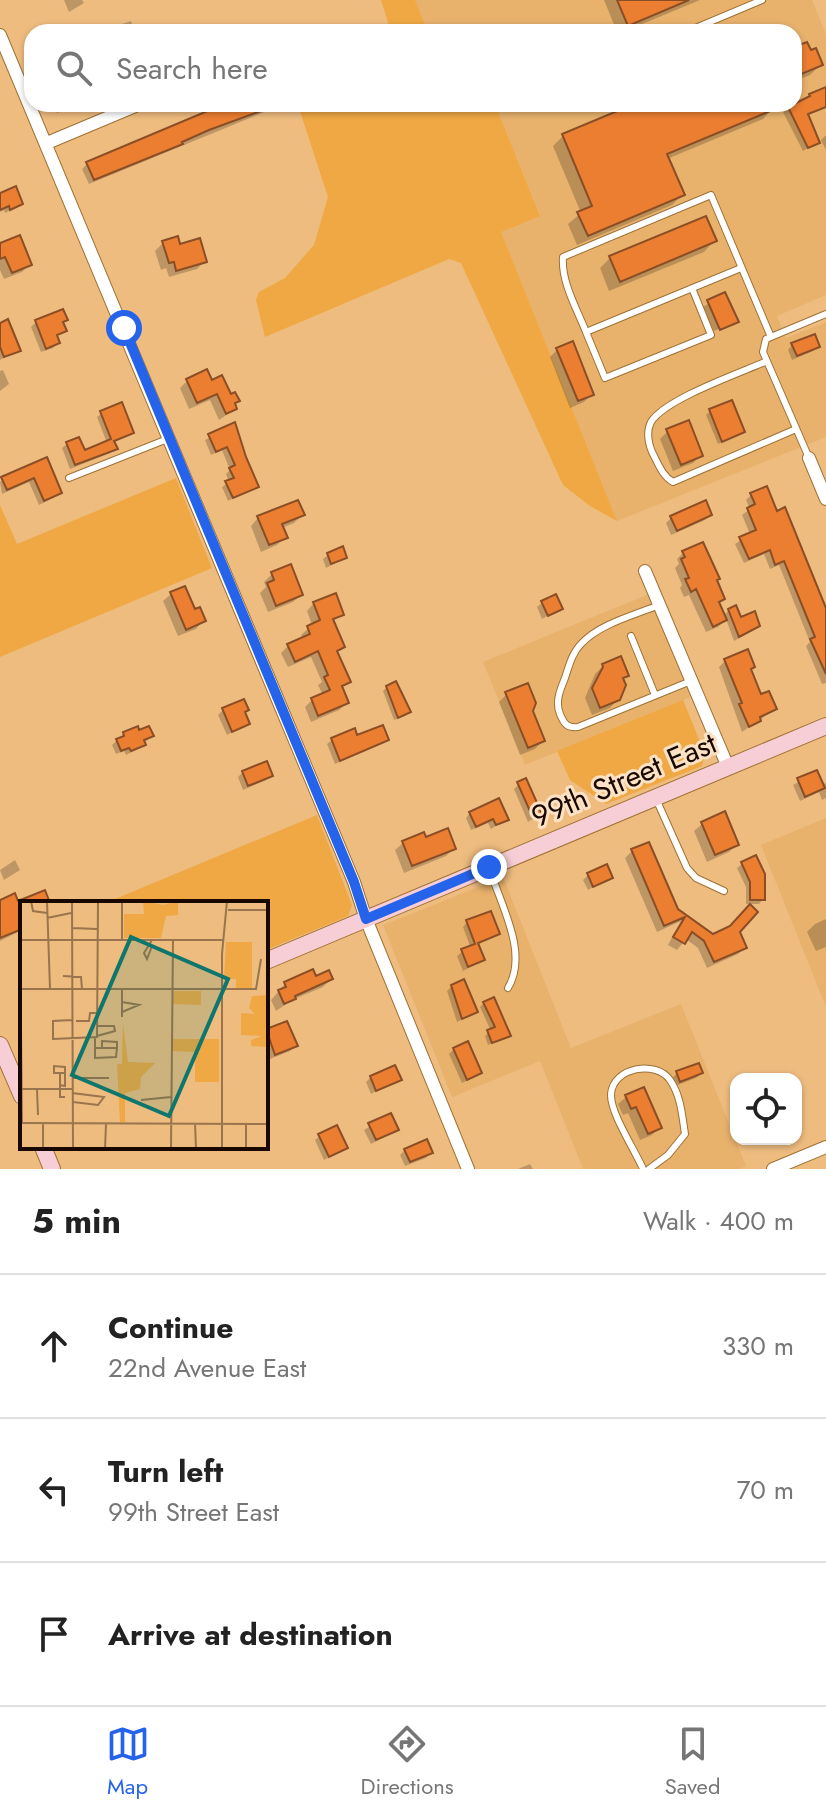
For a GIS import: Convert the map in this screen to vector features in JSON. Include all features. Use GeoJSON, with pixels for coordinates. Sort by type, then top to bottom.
{"type":"FeatureCollection","features":[{"type":"Feature","properties":{"kind":"street"},"geometry":{"type":"LineString","coordinates":[[0,35],[24,90]]}},
{"type":"Feature","properties":{"kind":"street"},"geometry":{"type":"LineString","coordinates":[[34,112],[354,882],[366,919],[468,1169]]}},
{"type":"Feature","properties":{"kind":"street"},"geometry":{"type":"LineString","coordinates":[[47,143],[121,112]]}},
{"type":"Feature","properties":{"kind":"street"},"geometry":{"type":"LineString","coordinates":[[809,458],[826,499]]}},
{"type":"Feature","properties":{"kind":"street"},"geometry":{"type":"LineString","coordinates":[[645,571],[728,767]]}},
{"type":"Feature","properties":{"kind":"street","name":"99th Street East"},"geometry":{"type":"LineString","coordinates":[[268,960],[826,726]]}},
{"type":"Feature","properties":{"kind":"street"},"geometry":{"type":"LineString","coordinates":[[0,1045],[20,1091]]}},
{"type":"Feature","properties":{"kind":"street"},"geometry":{"type":"LineString","coordinates":[[773,1169],[826,1147]]}},
{"type":"Feature","properties":{"kind":"street"},"geometry":{"type":"LineString","coordinates":[[44,1149],[52,1169]]}},
{"type":"Feature","properties":{"kind":"lane"},"geometry":{"type":"LineString","coordinates":[[705,24],[762,0]]}},
{"type":"Feature","properties":{"kind":"lane"},"geometry":{"type":"LineString","coordinates":[[692,288],[711,335],[605,378],[564,275],[563,257],[711,195],[771,337]]}},
{"type":"Feature","properties":{"kind":"lane"},"geometry":{"type":"LineString","coordinates":[[586,332],[741,268]]}},
{"type":"Feature","properties":{"kind":"lane"},"geometry":{"type":"LineString","coordinates":[[809,458],[763,352],[766,339],[826,314]]}},
{"type":"Feature","properties":{"kind":"lane"},"geometry":{"type":"LineString","coordinates":[[767,361],[675,402],[660,412],[648,430],[649,446],[666,478],[673,482],[796,429]]}},
{"type":"Feature","properties":{"kind":"lane"},"geometry":{"type":"LineString","coordinates":[[69,478],[170,438]]}},
{"type":"Feature","properties":{"kind":"lane"},"geometry":{"type":"LineString","coordinates":[[659,605],[599,631],[584,641],[574,654],[560,691],[558,707],[564,724],[571,728],[578,727],[691,681]]}},
{"type":"Feature","properties":{"kind":"lane"},"geometry":{"type":"LineString","coordinates":[[631,636],[655,695]]}},
{"type":"Feature","properties":{"kind":"lane"},"geometry":{"type":"LineString","coordinates":[[656,797],[687,868],[696,878],[724,891]]}},
{"type":"Feature","properties":{"kind":"lane"},"geometry":{"type":"LineString","coordinates":[[489,867],[507,917],[517,960],[517,974],[508,988]]}},
{"type":"Feature","properties":{"kind":"lane"},"geometry":{"type":"LineString","coordinates":[[643,1169],[614,1110],[611,1092],[627,1072],[640,1068],[658,1069],[669,1079],[680,1102],[685,1134],[668,1155],[649,1169]]}},
{"type":"Feature","properties":{"kind":"shaded area"},"geometry":{"type":"Polygon","coordinates":[[[381,0],[415,0],[425,24],[388,24],[381,0]]]}},
{"type":"Feature","properties":{"kind":"shaded area"},"geometry":{"type":"Polygon","coordinates":[[[415,0],[812,0],[826,34],[826,295],[777,316],[786,338],[826,322],[826,437],[617,521],[501,232],[540,215],[498,112],[802,112],[802,24],[425,24],[415,0]]]}},
{"type":"Feature","properties":{"kind":"shaded area"},"geometry":{"type":"Polygon","coordinates":[[[300,112],[498,112],[540,216],[501,232],[617,521],[590,506],[563,485],[461,263],[449,259],[265,337],[256,300],[259,292],[285,278],[314,245],[328,197],[300,112]]]}},
{"type":"Feature","properties":{"kind":"shaded area"},"geometry":{"type":"Polygon","coordinates":[[[176,478],[212,568],[0,657],[0,505],[17,544],[176,478]]]}},
{"type":"Feature","properties":{"kind":"shaded area"},"geometry":{"type":"Polygon","coordinates":[[[649,594],[691,697],[525,765],[483,662],[649,594]]]}},
{"type":"Feature","properties":{"kind":"shaded area"},"geometry":{"type":"Polygon","coordinates":[[[683,700],[705,754],[702,766],[606,804],[570,780],[557,751],[683,700]]]}},
{"type":"Feature","properties":{"kind":"shaded area"},"geometry":{"type":"Polygon","coordinates":[[[317,815],[352,905],[348,916],[268,949],[268,901],[115,899],[317,815]]]}},
{"type":"Feature","properties":{"kind":"shaded area"},"geometry":{"type":"Polygon","coordinates":[[[826,818],[826,1007],[761,845],[826,818]]]}},
{"type":"Feature","properties":{"kind":"shaded area"},"geometry":{"type":"Polygon","coordinates":[[[503,877],[571,1048],[681,1004],[730,1126],[730,1145],[738,1145],[746,1166],[739,1169],[583,1169],[540,1061],[452,1097],[383,925],[503,877]]]}},
{"type":"Feature","properties":{"kind":"building"},"geometry":{"type":"Polygon","coordinates":[[[617,0],[689,0],[633,24],[627,24],[617,0]]]}},
{"type":"Feature","properties":{"kind":"building"},"geometry":{"type":"Polygon","coordinates":[[[807,42],[811,50],[816,48],[823,65],[802,74],[802,44],[807,42]]]}},
{"type":"Feature","properties":{"kind":"building"},"geometry":{"type":"Polygon","coordinates":[[[826,87],[826,107],[808,114],[820,143],[808,148],[790,112],[802,112],[802,100],[826,87]]]}},
{"type":"Feature","properties":{"kind":"building"},"geometry":{"type":"Polygon","coordinates":[[[205,112],[258,112],[94,180],[86,162],[205,112]]]}},
{"type":"Feature","properties":{"kind":"building"},"geometry":{"type":"Polygon","coordinates":[[[615,112],[768,112],[667,154],[685,195],[588,236],[577,212],[592,206],[562,134],[615,112]]]}},
{"type":"Feature","properties":{"kind":"building"},"geometry":{"type":"Polygon","coordinates":[[[16,186],[23,204],[10,210],[9,206],[0,210],[0,193],[16,186]]]}},
{"type":"Feature","properties":{"kind":"building"},"geometry":{"type":"Polygon","coordinates":[[[706,216],[717,241],[620,282],[609,256],[706,216]]]}},
{"type":"Feature","properties":{"kind":"building"},"geometry":{"type":"Polygon","coordinates":[[[20,235],[32,265],[12,273],[5,257],[0,259],[0,243],[20,235]]]}},
{"type":"Feature","properties":{"kind":"building"},"geometry":{"type":"Polygon","coordinates":[[[178,236],[180,244],[200,238],[207,262],[176,271],[174,262],[169,263],[162,241],[178,236]]]}},
{"type":"Feature","properties":{"kind":"building"},"geometry":{"type":"Polygon","coordinates":[[[725,292],[739,322],[720,330],[707,300],[725,292]]]}},
{"type":"Feature","properties":{"kind":"building"},"geometry":{"type":"Polygon","coordinates":[[[63,309],[68,320],[63,322],[67,331],[57,335],[60,343],[46,349],[35,320],[63,309]]]}},
{"type":"Feature","properties":{"kind":"building"},"geometry":{"type":"Polygon","coordinates":[[[8,319],[21,351],[4,357],[0,347],[0,323],[8,319]]]}},
{"type":"Feature","properties":{"kind":"building"},"geometry":{"type":"Polygon","coordinates":[[[815,334],[820,347],[797,356],[791,343],[815,334]]]}},
{"type":"Feature","properties":{"kind":"building"},"geometry":{"type":"Polygon","coordinates":[[[573,341],[594,395],[578,401],[556,348],[573,341]]]}},
{"type":"Feature","properties":{"kind":"building"},"geometry":{"type":"Polygon","coordinates":[[[207,369],[212,380],[222,375],[231,394],[235,392],[240,401],[235,403],[237,409],[226,414],[217,394],[197,403],[186,379],[207,369]]]}},
{"type":"Feature","properties":{"kind":"building"},"geometry":{"type":"Polygon","coordinates":[[[732,400],[745,432],[722,442],[709,409],[732,400]]]}},
{"type":"Feature","properties":{"kind":"building"},"geometry":{"type":"Polygon","coordinates":[[[122,402],[134,433],[114,441],[118,449],[75,465],[66,442],[79,437],[85,450],[111,439],[100,411],[122,402]]]}},
{"type":"Feature","properties":{"kind":"building"},"geometry":{"type":"Polygon","coordinates":[[[689,420],[703,456],[681,465],[666,429],[689,420]]]}},
{"type":"Feature","properties":{"kind":"building"},"geometry":{"type":"Polygon","coordinates":[[[235,422],[259,487],[233,498],[225,481],[234,478],[229,468],[235,465],[227,447],[216,452],[208,434],[235,422]]]}},
{"type":"Feature","properties":{"kind":"building"},"geometry":{"type":"Polygon","coordinates":[[[47,457],[62,493],[44,501],[34,478],[7,490],[1,477],[47,457]]]}},
{"type":"Feature","properties":{"kind":"building"},"geometry":{"type":"Polygon","coordinates":[[[767,486],[777,511],[785,507],[826,608],[826,674],[810,639],[815,637],[784,561],[775,565],[770,550],[749,559],[739,537],[756,530],[747,508],[755,504],[750,493],[767,486]]]}},
{"type":"Feature","properties":{"kind":"building"},"geometry":{"type":"Polygon","coordinates":[[[298,500],[305,515],[282,524],[288,538],[269,545],[257,516],[298,500]]]}},
{"type":"Feature","properties":{"kind":"building"},"geometry":{"type":"Polygon","coordinates":[[[706,500],[712,515],[677,531],[670,516],[706,500]]]}},
{"type":"Feature","properties":{"kind":"building"},"geometry":{"type":"Polygon","coordinates":[[[703,542],[720,579],[717,580],[725,599],[719,602],[727,620],[713,627],[696,589],[691,592],[681,559],[685,557],[682,551],[703,542]]]}},
{"type":"Feature","properties":{"kind":"building"},"geometry":{"type":"Polygon","coordinates":[[[343,546],[347,558],[331,564],[327,553],[343,546]]]}},
{"type":"Feature","properties":{"kind":"building"},"geometry":{"type":"Polygon","coordinates":[[[291,564],[303,595],[276,606],[267,583],[274,580],[271,572],[291,564]]]}},
{"type":"Feature","properties":{"kind":"building"},"geometry":{"type":"Polygon","coordinates":[[[185,586],[195,609],[200,607],[206,621],[186,630],[170,592],[185,586]]]}},
{"type":"Feature","properties":{"kind":"building"},"geometry":{"type":"Polygon","coordinates":[[[336,593],[344,615],[333,619],[345,647],[337,651],[351,682],[342,686],[349,703],[318,716],[311,698],[330,690],[324,677],[328,675],[318,651],[295,662],[287,644],[310,634],[307,626],[320,620],[313,602],[336,593]]]}},
{"type":"Feature","properties":{"kind":"building"},"geometry":{"type":"Polygon","coordinates":[[[556,594],[563,609],[548,616],[541,601],[556,594]]]}},
{"type":"Feature","properties":{"kind":"building"},"geometry":{"type":"Polygon","coordinates":[[[736,605],[741,617],[755,611],[760,626],[739,637],[728,609],[736,605]]]}},
{"type":"Feature","properties":{"kind":"building"},"geometry":{"type":"Polygon","coordinates":[[[748,649],[755,667],[751,669],[761,694],[769,691],[777,709],[760,717],[761,721],[749,727],[724,659],[748,649]]]}},
{"type":"Feature","properties":{"kind":"building"},"geometry":{"type":"Polygon","coordinates":[[[621,656],[629,676],[623,678],[626,685],[620,700],[600,708],[592,688],[602,664],[621,656]]]}},
{"type":"Feature","properties":{"kind":"building"},"geometry":{"type":"Polygon","coordinates":[[[396,681],[411,712],[398,718],[386,686],[396,681]]]}},
{"type":"Feature","properties":{"kind":"building"},"geometry":{"type":"Polygon","coordinates":[[[528,683],[536,703],[533,711],[545,741],[528,748],[505,692],[528,683]]]}},
{"type":"Feature","properties":{"kind":"building"},"geometry":{"type":"Polygon","coordinates":[[[244,699],[250,724],[232,732],[222,708],[244,699]]]}},
{"type":"Feature","properties":{"kind":"building"},"geometry":{"type":"Polygon","coordinates":[[[383,725],[389,740],[340,761],[331,738],[355,728],[357,735],[383,725]]]}},
{"type":"Feature","properties":{"kind":"building"},"geometry":{"type":"Polygon","coordinates":[[[138,726],[139,730],[149,726],[154,736],[144,740],[146,745],[121,751],[116,739],[124,736],[123,732],[138,726]]]}},
{"type":"Feature","properties":{"kind":"building"},"geometry":{"type":"Polygon","coordinates":[[[267,761],[273,776],[248,786],[242,771],[267,761]]]}},
{"type":"Feature","properties":{"kind":"building"},"geometry":{"type":"Polygon","coordinates":[[[817,770],[825,788],[805,797],[797,778],[817,770]]]}},
{"type":"Feature","properties":{"kind":"building"},"geometry":{"type":"Polygon","coordinates":[[[526,778],[542,814],[533,818],[517,782],[526,778]]]}},
{"type":"Feature","properties":{"kind":"building"},"geometry":{"type":"Polygon","coordinates":[[[499,798],[509,820],[496,825],[493,819],[476,827],[469,812],[499,798]]]}},
{"type":"Feature","properties":{"kind":"building"},"geometry":{"type":"Polygon","coordinates":[[[725,811],[739,845],[715,855],[701,822],[725,811]]]}},
{"type":"Feature","properties":{"kind":"building"},"geometry":{"type":"Polygon","coordinates":[[[448,828],[456,849],[412,866],[402,841],[424,832],[426,837],[448,828]]]}},
{"type":"Feature","properties":{"kind":"building"},"geometry":{"type":"Polygon","coordinates":[[[649,842],[678,909],[713,934],[730,926],[750,904],[758,912],[740,932],[747,948],[714,962],[704,941],[692,932],[685,944],[673,937],[685,917],[664,926],[631,849],[649,842]]]}},
{"type":"Feature","properties":{"kind":"building"},"geometry":{"type":"Polygon","coordinates":[[[756,855],[765,874],[765,900],[750,900],[750,882],[741,862],[756,855]]]}},
{"type":"Feature","properties":{"kind":"building"},"geometry":{"type":"Polygon","coordinates":[[[607,864],[613,878],[593,887],[587,873],[607,864]]]}},
{"type":"Feature","properties":{"kind":"building"},"geometry":{"type":"Polygon","coordinates":[[[45,890],[49,901],[20,901],[20,930],[0,938],[0,900],[15,893],[18,901],[45,890]]]}},
{"type":"Feature","properties":{"kind":"building"},"geometry":{"type":"Polygon","coordinates":[[[491,911],[500,934],[478,943],[485,960],[468,967],[461,949],[475,944],[466,920],[491,911]]]}},
{"type":"Feature","properties":{"kind":"building"},"geometry":{"type":"Polygon","coordinates":[[[313,969],[316,976],[329,970],[333,979],[284,1004],[278,990],[286,987],[284,982],[313,969]]]}},
{"type":"Feature","properties":{"kind":"building"},"geometry":{"type":"Polygon","coordinates":[[[464,979],[478,1012],[462,1019],[451,985],[464,979]]]}},
{"type":"Feature","properties":{"kind":"building"},"geometry":{"type":"Polygon","coordinates":[[[494,997],[511,1036],[492,1043],[487,1030],[495,1027],[483,1002],[494,997]]]}},
{"type":"Feature","properties":{"kind":"building"},"geometry":{"type":"Polygon","coordinates":[[[287,1021],[298,1046],[275,1055],[268,1028],[287,1021]]]}},
{"type":"Feature","properties":{"kind":"building"},"geometry":{"type":"Polygon","coordinates":[[[468,1041],[482,1073],[467,1080],[453,1048],[468,1041]]]}},
{"type":"Feature","properties":{"kind":"building"},"geometry":{"type":"Polygon","coordinates":[[[699,1063],[703,1073],[680,1082],[676,1071],[699,1063]]]}},
{"type":"Feature","properties":{"kind":"building"},"geometry":{"type":"Polygon","coordinates":[[[395,1065],[402,1080],[376,1091],[370,1076],[395,1065]]]}},
{"type":"Feature","properties":{"kind":"building"},"geometry":{"type":"Polygon","coordinates":[[[644,1087],[662,1128],[648,1134],[636,1107],[631,1109],[625,1095],[644,1087]]]}},
{"type":"Feature","properties":{"kind":"building"},"geometry":{"type":"Polygon","coordinates":[[[391,1113],[399,1130],[376,1140],[368,1123],[391,1113]]]}},
{"type":"Feature","properties":{"kind":"building"},"geometry":{"type":"Polygon","coordinates":[[[337,1125],[348,1148],[329,1157],[318,1134],[337,1125]]]}},
{"type":"Feature","properties":{"kind":"building"},"geometry":{"type":"Polygon","coordinates":[[[427,1139],[433,1153],[410,1162],[404,1149],[427,1139]]]}},
{"type":"Feature","properties":{"kind":"route"},"geometry":{"type":"LineString","coordinates":[[124,328],[354,882],[366,919],[489,867]]}}]}
